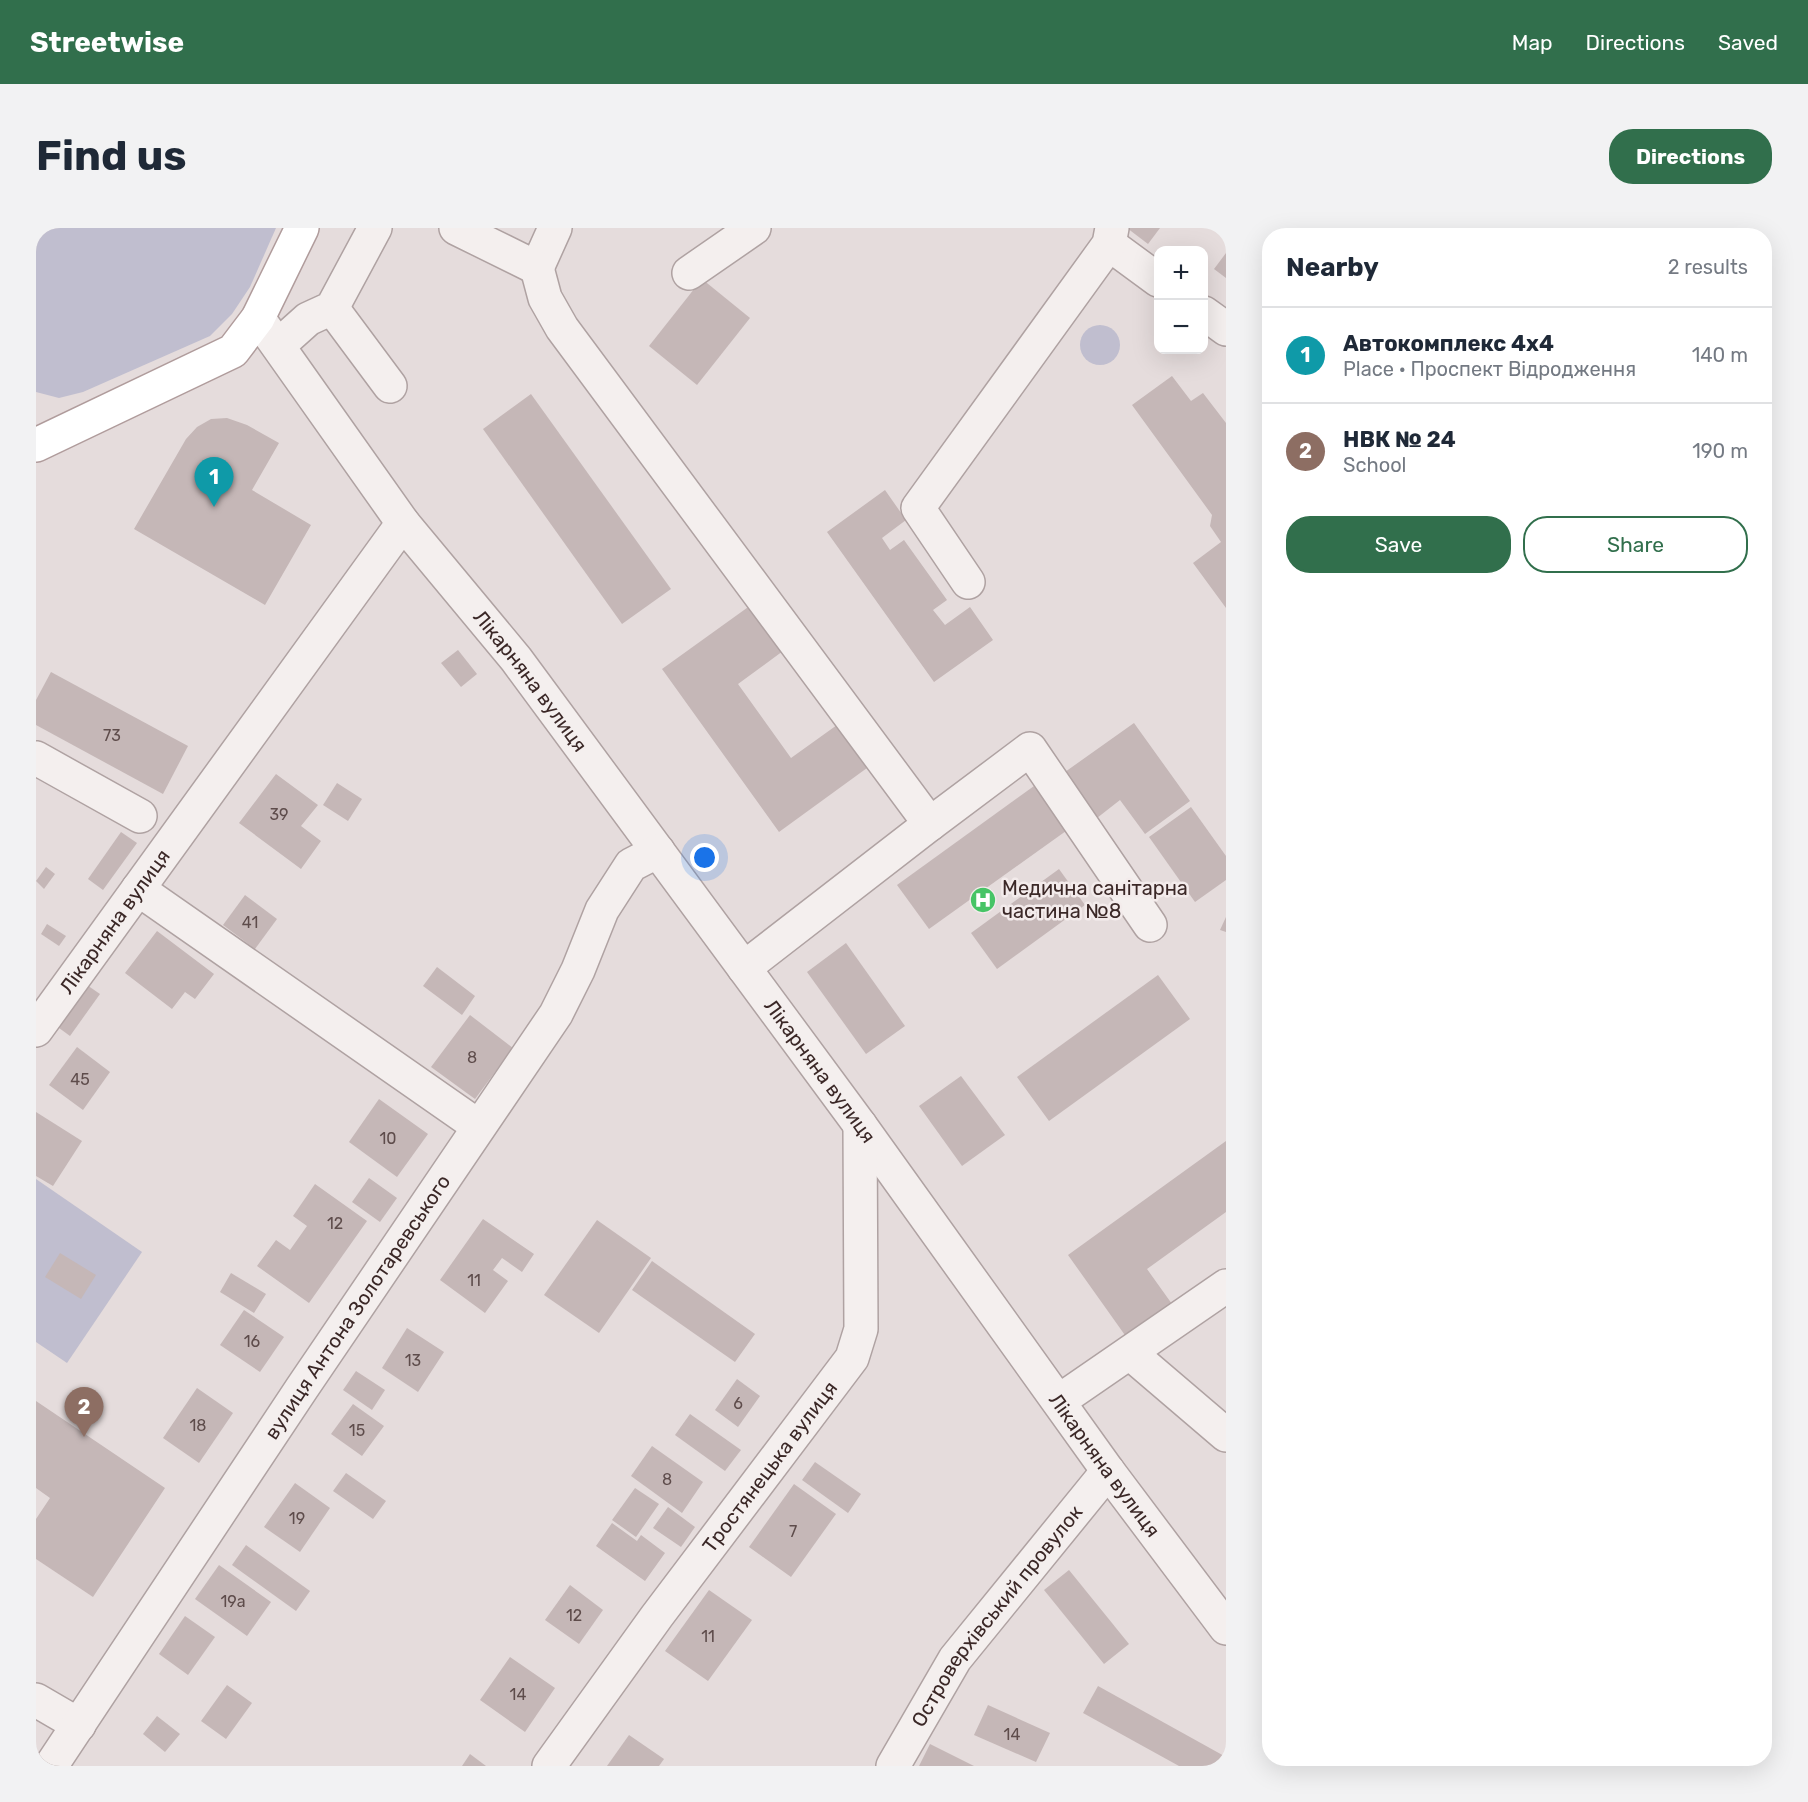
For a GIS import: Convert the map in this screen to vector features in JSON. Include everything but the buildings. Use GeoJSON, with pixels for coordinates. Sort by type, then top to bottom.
{"type":"FeatureCollection","features":[{"type":"Feature","properties":{"kind":"main road"},"geometry":{"type":"LineString","coordinates":[[36,445],[233,351],[258,318],[302,228]]}},
{"type":"Feature","properties":{"kind":"main road"},"geometry":{"type":"LineString","coordinates":[[36,424],[102,415]]}},
{"type":"Feature","properties":{"kind":"street"},"geometry":{"type":"LineString","coordinates":[[279,345],[308,319],[332,308],[375,228]]}},
{"type":"Feature","properties":{"kind":"street"},"geometry":{"type":"LineString","coordinates":[[456,228],[537,268]]}},
{"type":"Feature","properties":{"kind":"street"},"geometry":{"type":"LineString","coordinates":[[555,228],[537,268],[545,298],[562,328],[930,824]]}},
{"type":"Feature","properties":{"kind":"street"},"geometry":{"type":"LineString","coordinates":[[689,273],[754,228]]}},
{"type":"Feature","properties":{"kind":"street"},"geometry":{"type":"LineString","coordinates":[[968,582],[918,508],[1111,236],[1154,276]]}},
{"type":"Feature","properties":{"kind":"street"},"geometry":{"type":"LineString","coordinates":[[332,308],[390,386]]}},
{"type":"Feature","properties":{"kind":"street"},"geometry":{"type":"LineString","coordinates":[[1208,316],[1226,329]]}},
{"type":"Feature","properties":{"kind":"street","name":"Лікарняна вулиця"},"geometry":{"type":"LineString","coordinates":[[258,318],[403,523],[516,658],[860,1125],[1108,1470],[1226,1628]]}},
{"type":"Feature","properties":{"kind":"street","name":"Лікарняна вулиця"},"geometry":{"type":"LineString","coordinates":[[36,1030],[403,523]]}},
{"type":"Feature","properties":{"kind":"street"},"geometry":{"type":"LineString","coordinates":[[744,968],[1030,749],[1150,925]]}},
{"type":"Feature","properties":{"kind":"street"},"geometry":{"type":"LineString","coordinates":[[36,758],[140,816]]}},
{"type":"Feature","properties":{"kind":"street","name":"вулиця Антона Золотаревського"},"geometry":{"type":"LineString","coordinates":[[51,1766],[478,1126],[556,1014],[578,970],[602,910],[631,865],[658,851]]}},
{"type":"Feature","properties":{"kind":"street"},"geometry":{"type":"LineString","coordinates":[[138,889],[478,1126]]}},
{"type":"Feature","properties":{"kind":"street","name":"Тростянецька вулиця"},"geometry":{"type":"LineString","coordinates":[[549,1766],[664,1606],[852,1358],[861,1329],[860,1125]]}},
{"type":"Feature","properties":{"kind":"street"},"geometry":{"type":"LineString","coordinates":[[1059,1401],[1226,1286]]}},
{"type":"Feature","properties":{"kind":"street"},"geometry":{"type":"LineString","coordinates":[[1130,1353],[1226,1436]]}},
{"type":"Feature","properties":{"kind":"street","name":"Островерхівський провулок"},"geometry":{"type":"LineString","coordinates":[[893,1766],[955,1659],[1108,1470]]}},
{"type":"Feature","properties":{"kind":"street"},"geometry":{"type":"LineString","coordinates":[[36,1700],[79,1725]]}},
{"type":"Feature","properties":{"kind":"shaded area"},"geometry":{"type":"Polygon","coordinates":[[[36,228],[276,228],[250,287],[232,314],[210,336],[83,392],[59,398],[36,392],[36,228]]]}},
{"type":"Feature","properties":{"kind":"shaded area"},"geometry":{"type":"Polygon","coordinates":[[[1100,325],[1108,326],[1114,331],[1119,337],[1119,353],[1114,359],[1108,364],[1100,365],[1092,364],[1086,359],[1081,353],[1080,345],[1081,337],[1086,331],[1092,326],[1100,325]]]}},
{"type":"Feature","properties":{"kind":"shaded area"},"geometry":{"type":"Polygon","coordinates":[[[36,1179],[142,1252],[67,1363],[36,1342],[36,1179]]]}},
{"type":"Feature","properties":{"kind":"place","name":"Автокомплекс 4x4"},"geometry":{"type":"Point","coordinates":[214,507]}},
{"type":"Feature","properties":{"kind":"place","name":"Медична санітарна частина №8"},"geometry":{"type":"Point","coordinates":[983,900]}},
{"type":"Feature","properties":{"kind":"place","name":"НВК № 24"},"geometry":{"type":"Point","coordinates":[84,1437]}}]}
